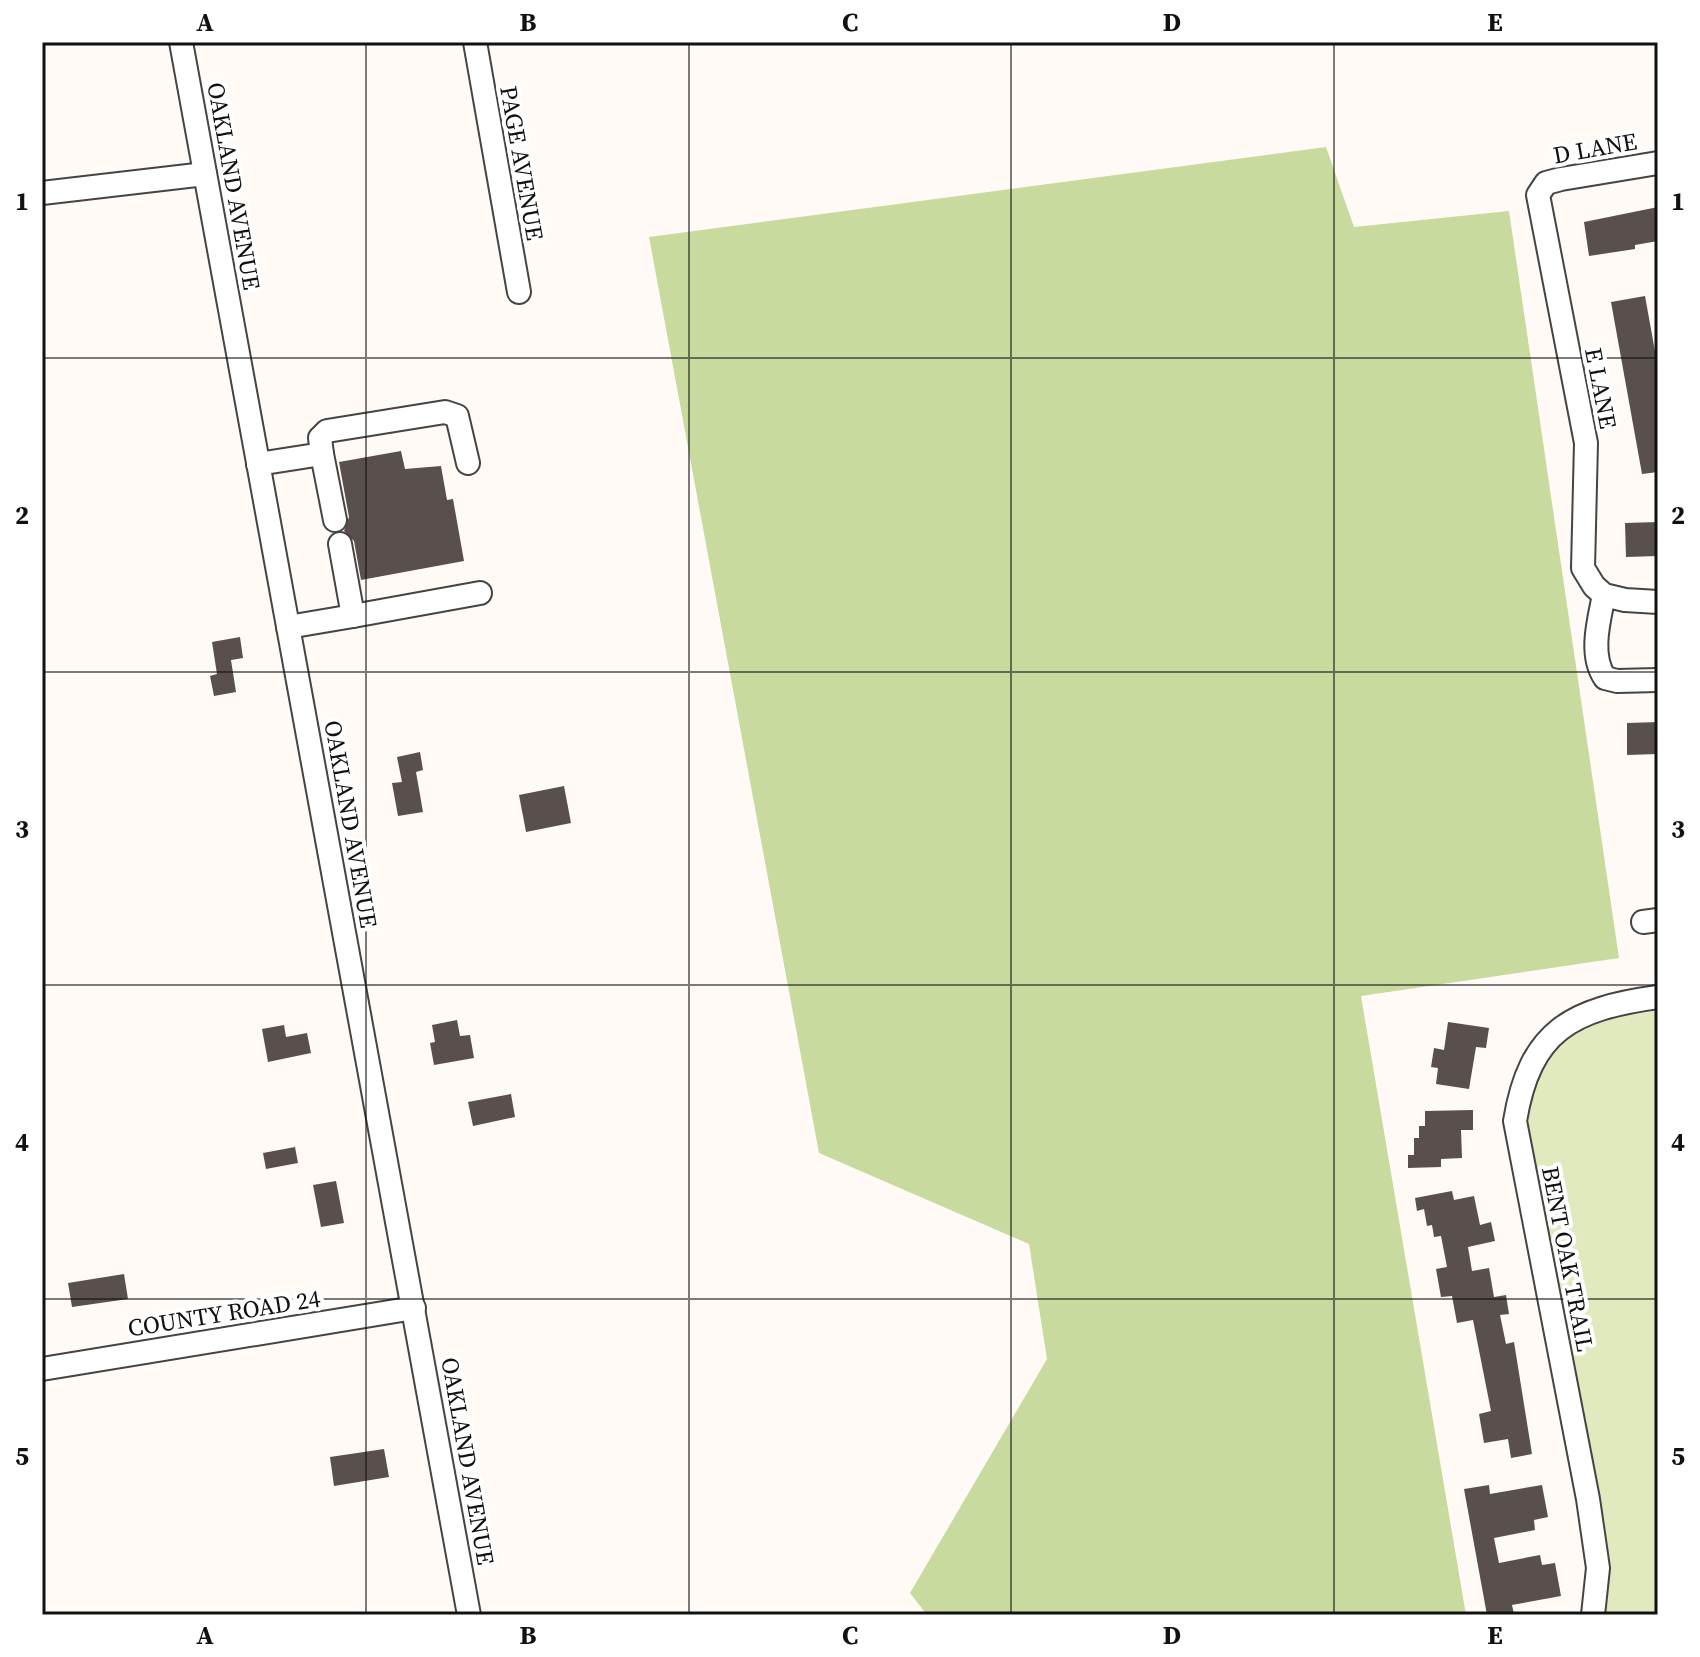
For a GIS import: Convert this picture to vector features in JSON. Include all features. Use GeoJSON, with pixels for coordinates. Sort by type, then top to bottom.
{"type":"FeatureCollection","features":[{"type":"Feature","properties":{"kind":"street","name":"OAKLAND AVENUE"},"geometry":{"type":"LineString","coordinates":[[181,42],[469,1615]]}},
{"type":"Feature","properties":{"kind":"street","name":"PAGE AVENUE"},"geometry":{"type":"LineString","coordinates":[[475,42],[519,292]]}},
{"type":"Feature","properties":{"kind":"street","name":"D LANE"},"geometry":{"type":"LineString","coordinates":[[1542,187],[1561,179],[1658,163]]}},
{"type":"Feature","properties":{"kind":"street"},"geometry":{"type":"LineString","coordinates":[[42,193],[205,174]]}},
{"type":"Feature","properties":{"kind":"street","name":"E LANE"},"geometry":{"type":"LineString","coordinates":[[1542,187],[1538,207],[1586,443],[1583,568],[1604,595]]}},
{"type":"Feature","properties":{"kind":"street"},"geometry":{"type":"LineString","coordinates":[[335,520],[320,438],[327,431],[445,412],[457,416],[468,463]]}},
{"type":"Feature","properties":{"kind":"street"},"geometry":{"type":"LineString","coordinates":[[258,464],[322,454]]}},
{"type":"Feature","properties":{"kind":"street"},"geometry":{"type":"LineString","coordinates":[[340,544],[353,616]]}},
{"type":"Feature","properties":{"kind":"street"},"geometry":{"type":"LineString","coordinates":[[288,627],[480,593]]}},
{"type":"Feature","properties":{"kind":"street"},"geometry":{"type":"LineString","coordinates":[[1658,602],[1604,595],[1597,624],[1599,669],[1605,678],[1617,681],[1658,680]]}},
{"type":"Feature","properties":{"kind":"street","name":"BENT OAK TRAIL"},"geometry":{"type":"LineString","coordinates":[[1593,1615],[1598,1568],[1588,1499],[1515,1121],[1528,1070],[1547,1039],[1575,1018],[1628,1001],[1658,997]]}},
{"type":"Feature","properties":{"kind":"street","name":"COUNTY ROAD 24"},"geometry":{"type":"LineString","coordinates":[[42,1369],[414,1308]]}},
{"type":"Feature","properties":{"kind":"green space"},"geometry":{"type":"Polygon","coordinates":[[[1326,147],[1354,227],[1509,211],[1619,958],[1361,996],[1466,1615],[927,1615],[910,1593],[1047,1359],[1029,1244],[819,1153],[649,237],[1326,147]]]}},
{"type":"Feature","properties":{"kind":"green space"},"geometry":{"type":"Polygon","coordinates":[[[1658,1011],[1658,1615],[1601,1615],[1525,1122],[1539,1067],[1562,1040],[1576,1031],[1607,1020],[1658,1011]]]}},
{"type":"Feature","properties":{"kind":"building"},"geometry":{"type":"Polygon","coordinates":[[[1658,207],[1658,241],[1635,245],[1635,249],[1589,256],[1584,222],[1658,207]]]}},
{"type":"Feature","properties":{"kind":"building"},"geometry":{"type":"Polygon","coordinates":[[[1645,296],[1658,368],[1658,472],[1642,474],[1611,302],[1645,296]]]}},
{"type":"Feature","properties":{"kind":"building"},"geometry":{"type":"Polygon","coordinates":[[[401,451],[405,469],[441,466],[447,500],[453,499],[464,561],[361,580],[354,541],[344,531],[349,517],[339,462],[401,451]]]}},
{"type":"Feature","properties":{"kind":"building"},"geometry":{"type":"Polygon","coordinates":[[[1658,522],[1658,556],[1626,557],[1625,523],[1658,522]]]}},
{"type":"Feature","properties":{"kind":"building"},"geometry":{"type":"Polygon","coordinates":[[[240,637],[243,658],[231,660],[236,692],[214,696],[210,676],[217,674],[212,642],[240,637]]]}},
{"type":"Feature","properties":{"kind":"building"},"geometry":{"type":"Polygon","coordinates":[[[1658,722],[1658,754],[1627,755],[1627,723],[1658,722]]]}},
{"type":"Feature","properties":{"kind":"building"},"geometry":{"type":"Polygon","coordinates":[[[420,752],[423,770],[416,772],[423,812],[398,816],[392,783],[402,782],[397,757],[420,752]]]}},
{"type":"Feature","properties":{"kind":"building"},"geometry":{"type":"Polygon","coordinates":[[[564,786],[571,823],[526,832],[519,795],[564,786]]]}},
{"type":"Feature","properties":{"kind":"building"},"geometry":{"type":"Polygon","coordinates":[[[457,1020],[460,1036],[470,1035],[474,1058],[434,1065],[430,1043],[435,1042],[432,1025],[457,1020]]]}},
{"type":"Feature","properties":{"kind":"building"},"geometry":{"type":"Polygon","coordinates":[[[1448,1022],[1489,1028],[1486,1048],[1476,1047],[1469,1089],[1436,1084],[1438,1068],[1431,1067],[1434,1048],[1444,1050],[1448,1022]]]}},
{"type":"Feature","properties":{"kind":"building"},"geometry":{"type":"Polygon","coordinates":[[[284,1025],[286,1037],[307,1033],[311,1053],[268,1062],[262,1029],[284,1025]]]}},
{"type":"Feature","properties":{"kind":"building"},"geometry":{"type":"Polygon","coordinates":[[[511,1094],[515,1117],[473,1126],[468,1102],[511,1094]]]}},
{"type":"Feature","properties":{"kind":"building"},"geometry":{"type":"Polygon","coordinates":[[[1473,1110],[1473,1130],[1461,1130],[1462,1158],[1441,1159],[1441,1167],[1408,1168],[1408,1155],[1414,1155],[1414,1138],[1419,1138],[1419,1126],[1425,1126],[1425,1111],[1473,1110]]]}},
{"type":"Feature","properties":{"kind":"building"},"geometry":{"type":"Polygon","coordinates":[[[295,1147],[298,1163],[266,1169],[263,1153],[295,1147]]]}},
{"type":"Feature","properties":{"kind":"building"},"geometry":{"type":"Polygon","coordinates":[[[336,1181],[344,1223],[321,1227],[313,1185],[336,1181]]]}},
{"type":"Feature","properties":{"kind":"building"},"geometry":{"type":"Polygon","coordinates":[[[1452,1191],[1454,1200],[1474,1196],[1480,1225],[1491,1222],[1495,1241],[1468,1247],[1472,1271],[1489,1268],[1494,1297],[1506,1295],[1509,1314],[1500,1315],[1506,1344],[1514,1342],[1532,1454],[1511,1458],[1508,1439],[1484,1443],[1479,1414],[1491,1411],[1473,1320],[1457,1323],[1452,1296],[1441,1297],[1436,1269],[1447,1267],[1441,1236],[1434,1237],[1432,1225],[1427,1226],[1424,1209],[1417,1211],[1415,1198],[1452,1191]]]}},
{"type":"Feature","properties":{"kind":"building"},"geometry":{"type":"Polygon","coordinates":[[[124,1274],[128,1299],[72,1307],[68,1283],[124,1274]]]}},
{"type":"Feature","properties":{"kind":"building"},"geometry":{"type":"Polygon","coordinates":[[[384,1449],[389,1477],[334,1486],[330,1457],[384,1449]]]}},
{"type":"Feature","properties":{"kind":"building"},"geometry":{"type":"Polygon","coordinates":[[[1489,1485],[1490,1494],[1542,1485],[1548,1517],[1534,1520],[1535,1530],[1494,1538],[1499,1563],[1540,1555],[1542,1565],[1555,1563],[1561,1596],[1512,1605],[1514,1614],[1487,1615],[1464,1489],[1489,1485]]]}}]}
